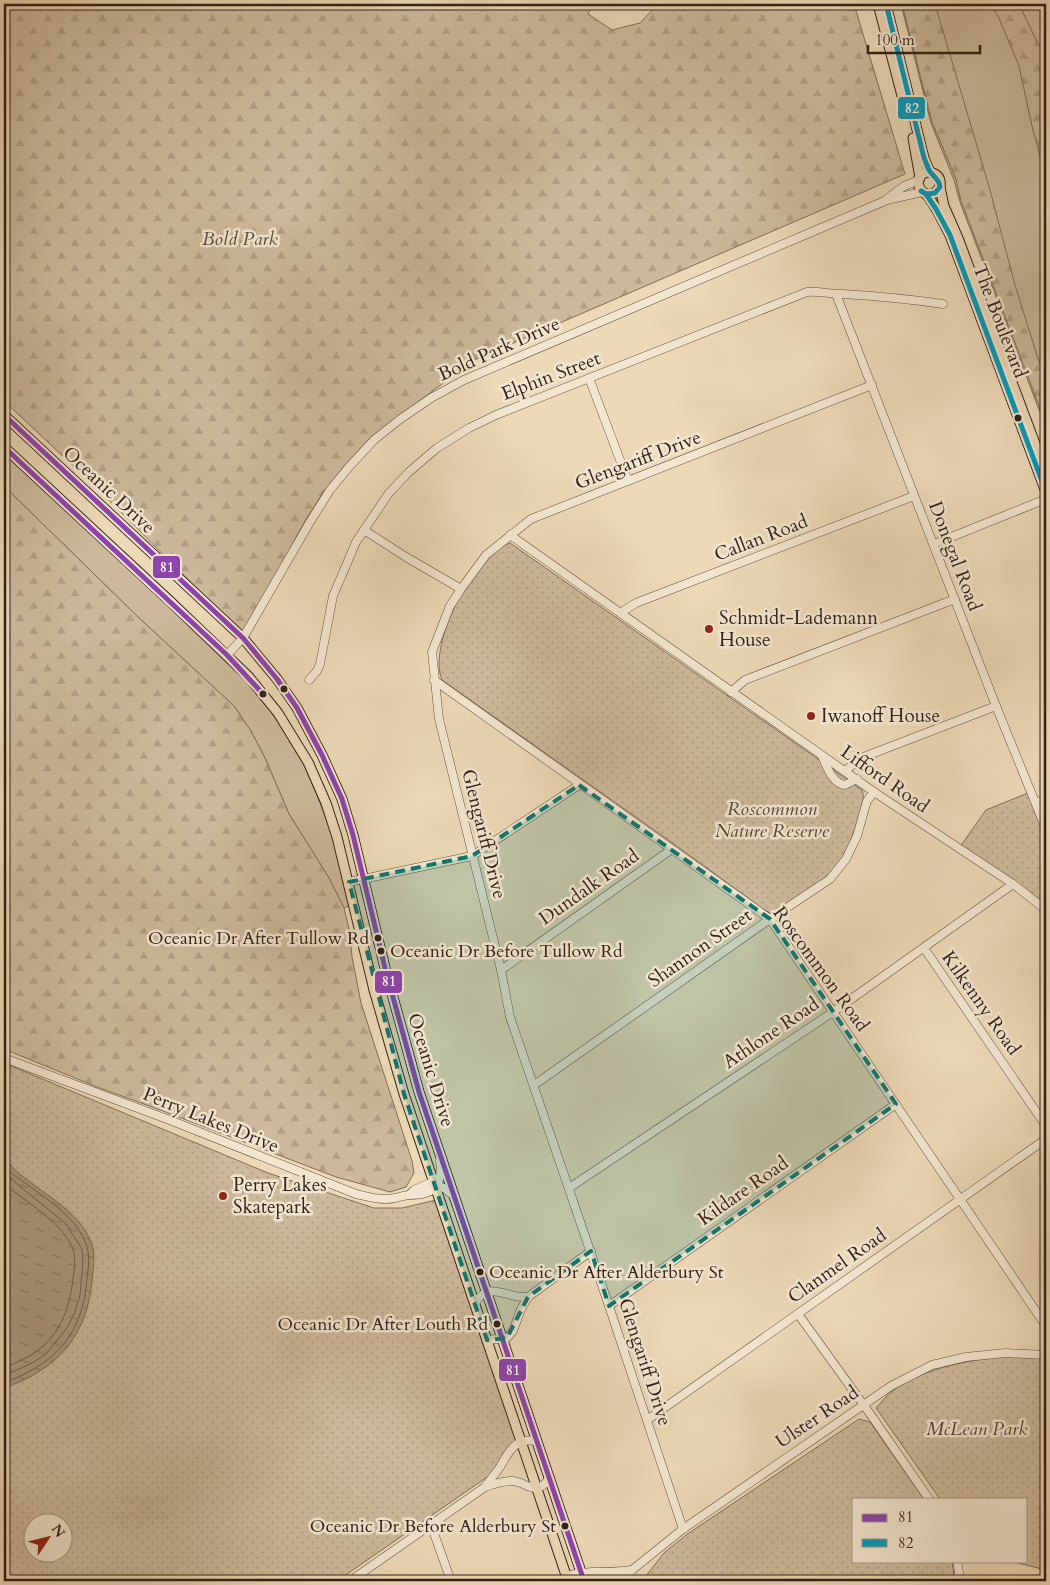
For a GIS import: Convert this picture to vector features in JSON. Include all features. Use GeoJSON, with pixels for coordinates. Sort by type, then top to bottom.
{"type":"FeatureCollection","features":[{"type":"Feature","properties":{"kind":"main road","name":"The Boulevard"},"geometry":{"type":"LineString","coordinates":[[878,4],[915,143],[918,184],[938,208],[940,218],[950,235],[1046,492]]}},
{"type":"Feature","properties":{"kind":"main road","name":"The Boulevard"},"geometry":{"type":"LineString","coordinates":[[886,4],[924,158],[930,172],[938,176],[944,206],[958,238],[1046,473]]}},
{"type":"Feature","properties":{"kind":"main road"},"geometry":{"type":"LineString","coordinates":[[919,179],[923,174],[930,172]]}},
{"type":"Feature","properties":{"kind":"main road"},"geometry":{"type":"LineString","coordinates":[[924,193],[935,192],[940,187]]}},
{"type":"Feature","properties":{"kind":"main road","name":"Oceanic Drive"},"geometry":{"type":"LineString","coordinates":[[4,415],[243,638],[277,679],[309,728],[342,799],[354,835],[406,1048],[584,1581]]}},
{"type":"Feature","properties":{"kind":"main road","name":"Oceanic Drive"},"geometry":{"type":"LineString","coordinates":[[4,447],[249,677],[278,713],[308,762],[326,803],[349,882],[385,1029],[404,1094],[568,1579]]}},
{"type":"Feature","properties":{"kind":"street","name":"Bold Park Drive"},"geometry":{"type":"LineString","coordinates":[[887,200],[904,186],[919,179]]}},
{"type":"Feature","properties":{"kind":"street","name":"Bold Park Drive"},"geometry":{"type":"LineString","coordinates":[[227,655],[243,638],[330,490],[374,440],[431,398],[464,380],[887,200],[924,193]]}},
{"type":"Feature","properties":{"kind":"street","name":"Elphin Street"},"geometry":{"type":"LineString","coordinates":[[309,680],[320,664],[330,609],[338,581],[356,542],[389,492],[421,461],[445,442],[496,414],[797,295],[816,291],[896,297],[943,304]]}},
{"type":"Feature","properties":{"kind":"street","name":"Donegal Road"},"geometry":{"type":"LineString","coordinates":[[836,294],[996,706],[1046,829]]}},
{"type":"Feature","properties":{"kind":"street"},"geometry":{"type":"LineString","coordinates":[[589,378],[628,481]]}},
{"type":"Feature","properties":{"kind":"street","name":"Glengariff Drive"},"geometry":{"type":"LineString","coordinates":[[683,1529],[591,1251],[510,1017],[440,719],[432,652],[450,606],[486,555],[531,519],[872,385]]}},
{"type":"Feature","properties":{"kind":"street","name":"Callan Road"},"geometry":{"type":"LineString","coordinates":[[620,613],[636,603],[914,496]]}},
{"type":"Feature","properties":{"kind":"street"},"geometry":{"type":"LineString","coordinates":[[934,544],[1046,499]]}},
{"type":"Feature","properties":{"kind":"street"},"geometry":{"type":"LineString","coordinates":[[364,530],[406,558],[461,589]]}},
{"type":"Feature","properties":{"kind":"street","name":"Lifford Road"},"geometry":{"type":"LineString","coordinates":[[510,536],[874,792],[1012,884],[1046,910]]}},
{"type":"Feature","properties":{"kind":"street"},"geometry":{"type":"LineString","coordinates":[[731,692],[745,680],[955,599]]}},
{"type":"Feature","properties":{"kind":"street","name":"Roscommon Road"},"geometry":{"type":"LineString","coordinates":[[434,680],[579,785],[770,919],[1046,1326]]}},
{"type":"Feature","properties":{"kind":"street"},"geometry":{"type":"LineString","coordinates":[[845,770],[860,758],[996,706]]}},
{"type":"Feature","properties":{"kind":"street"},"geometry":{"type":"LineString","coordinates":[[822,754],[827,769],[837,782],[845,785],[857,779]]}},
{"type":"Feature","properties":{"kind":"street"},"geometry":{"type":"LineString","coordinates":[[349,882],[472,856],[579,785]]}},
{"type":"Feature","properties":{"kind":"street","name":"Shannon Street"},"geometry":{"type":"LineString","coordinates":[[534,1085],[830,879],[846,858],[857,836],[867,801],[874,792]]}},
{"type":"Feature","properties":{"kind":"street"},"geometry":{"type":"LineString","coordinates":[[1036,803],[1046,799]]}},
{"type":"Feature","properties":{"kind":"street","name":"Dundalk Road"},"geometry":{"type":"LineString","coordinates":[[500,970],[672,849]]}},
{"type":"Feature","properties":{"kind":"street","name":"Athlone Road"},"geometry":{"type":"LineString","coordinates":[[569,1188],[833,1012],[1012,884]]}},
{"type":"Feature","properties":{"kind":"street","name":"Kilkenny Road"},"geometry":{"type":"LineString","coordinates":[[924,948],[1046,1126]]}},
{"type":"Feature","properties":{"kind":"street","name":"Perry Lakes Drive"},"geometry":{"type":"LineString","coordinates":[[4,1058],[167,1119],[356,1194],[377,1199],[393,1199],[409,1194],[423,1194],[432,1191],[436,1186]]}},
{"type":"Feature","properties":{"kind":"street","name":"Kildare Road"},"geometry":{"type":"LineString","coordinates":[[609,1306],[896,1104]]}},
{"type":"Feature","properties":{"kind":"street","name":"Clanmel Road"},"geometry":{"type":"LineString","coordinates":[[647,1420],[1046,1140]]}},
{"type":"Feature","properties":{"kind":"street"},"geometry":{"type":"LineString","coordinates":[[438,1147],[441,1173],[436,1186],[444,1188],[455,1198]]}},
{"type":"Feature","properties":{"kind":"street"},"geometry":{"type":"LineString","coordinates":[[488,1340],[507,1338],[513,1331],[521,1309],[528,1298],[591,1251]]}},
{"type":"Feature","properties":{"kind":"street"},"geometry":{"type":"LineString","coordinates":[[475,1303],[481,1295],[493,1290],[528,1298]]}},
{"type":"Feature","properties":{"kind":"street"},"geometry":{"type":"LineString","coordinates":[[798,1314],[873,1418],[927,1498]]}},
{"type":"Feature","properties":{"kind":"street","name":"Ulster Road"},"geometry":{"type":"LineString","coordinates":[[625,1581],[632,1570],[683,1529],[891,1386],[932,1365],[1005,1353],[1046,1354]]}},
{"type":"Feature","properties":{"kind":"street"},"geometry":{"type":"LineString","coordinates":[[485,1487],[510,1449],[522,1443],[536,1441]]}},
{"type":"Feature","properties":{"kind":"street"},"geometry":{"type":"LineString","coordinates":[[350,1581],[485,1487],[496,1483],[515,1481],[529,1488],[537,1488],[549,1479]]}},
{"type":"Feature","properties":{"kind":"street"},"geometry":{"type":"LineString","coordinates":[[431,1525],[451,1581]]}},
{"type":"Feature","properties":{"kind":"street"},"geometry":{"type":"LineString","coordinates":[[957,1562],[959,1581]]}},
{"type":"Feature","properties":{"kind":"street"},"geometry":{"type":"LineString","coordinates":[[568,1579],[581,1572],[615,1573],[632,1570]]}},
{"type":"Feature","properties":{"kind":"highlighted area"},"geometry":{"type":"Polygon","coordinates":[[[579,785],[770,919],[896,1104],[609,1306],[591,1251],[528,1297],[507,1338],[487,1340],[404,1094],[349,882],[472,856],[579,785]]]}},
{"type":"Feature","properties":{"kind":"green space","name":"Bold Park"},"geometry":{"type":"Polygon","coordinates":[[[7,4],[593,4],[588,14],[612,30],[640,23],[658,4],[854,4],[905,174],[474,360],[370,438],[346,464],[324,491],[305,521],[243,635],[100,491],[4,401],[4,8],[7,4]]]}},
{"type":"Feature","properties":{"kind":"green space"},"geometry":{"type":"Polygon","coordinates":[[[901,4],[1046,4],[1046,428],[931,123],[901,4]]]}},
{"type":"Feature","properties":{"kind":"green space"},"geometry":{"type":"Polygon","coordinates":[[[902,4],[935,4],[990,190],[1015,285],[1046,379],[1046,424],[961,201],[956,179],[932,122],[902,4]]]}},
{"type":"Feature","properties":{"kind":"green space"},"geometry":{"type":"Polygon","coordinates":[[[990,4],[1019,4],[1038,44],[1046,52],[1046,178],[1019,66],[999,18],[990,4]]]}},
{"type":"Feature","properties":{"kind":"green space"},"geometry":{"type":"Polygon","coordinates":[[[4,453],[246,680],[270,710],[305,764],[333,837],[351,905],[344,908],[329,878],[289,814],[265,758],[251,731],[234,706],[137,616],[4,486],[4,453]]]}},
{"type":"Feature","properties":{"kind":"green space"},"geometry":{"type":"Polygon","coordinates":[[[4,486],[137,616],[234,706],[251,731],[289,814],[329,878],[344,908],[350,933],[352,957],[361,1003],[412,1161],[414,1173],[406,1187],[390,1192],[336,1177],[97,1087],[4,1049],[4,486]]]}},
{"type":"Feature","properties":{"kind":"green space","name":"Roscommon Nature Reserve"},"geometry":{"type":"Polygon","coordinates":[[[510,543],[862,790],[862,805],[851,839],[843,857],[829,874],[776,911],[771,913],[766,911],[442,680],[439,665],[441,648],[453,610],[463,591],[485,560],[498,549],[510,543]]]}},
{"type":"Feature","properties":{"kind":"green space"},"geometry":{"type":"Polygon","coordinates":[[[1028,793],[1046,838],[1046,908],[960,847],[986,810],[1028,793]]]}},
{"type":"Feature","properties":{"kind":"green space"},"geometry":{"type":"Polygon","coordinates":[[[4,1063],[268,1173],[374,1208],[402,1208],[436,1200],[516,1437],[515,1441],[506,1450],[490,1475],[337,1581],[4,1581],[4,1063]]]}},
{"type":"Feature","properties":{"kind":"green space","name":"McLean Park"},"geometry":{"type":"Polygon","coordinates":[[[1005,1356],[1046,1358],[1046,1570],[1014,1562],[1028,1562],[1028,1498],[939,1498],[876,1408],[892,1391],[908,1381],[934,1370],[976,1360],[1005,1356]]]}},
{"type":"Feature","properties":{"kind":"green space"},"geometry":{"type":"Polygon","coordinates":[[[859,1419],[870,1422],[923,1498],[852,1498],[852,1562],[952,1562],[955,1581],[642,1581],[664,1553],[686,1535],[859,1419]]]}},
{"type":"Feature","properties":{"kind":"water"},"geometry":{"type":"Polygon","coordinates":[[[4,1156],[22,1176],[78,1220],[89,1237],[94,1260],[89,1301],[76,1335],[66,1349],[39,1372],[23,1381],[4,1388],[4,1156]]]}},
{"type":"Feature","properties":{"kind":"transit line","name":"82"},"geometry":{"type":"LineString","coordinates":[[886,4],[924,158],[940,187],[935,193],[926,194],[921,191]]}},
{"type":"Feature","properties":{"kind":"transit line","name":"82"},"geometry":{"type":"LineString","coordinates":[[926,194],[950,235],[1046,492]]}},
{"type":"Feature","properties":{"kind":"transit line","name":"81"},"geometry":{"type":"LineString","coordinates":[[4,415],[243,638],[277,679],[297,708],[322,755],[342,799],[353,835],[385,968],[419,1092],[584,1581]]}},
{"type":"Feature","properties":{"kind":"transit line","name":"81"},"geometry":{"type":"LineString","coordinates":[[4,447],[227,655],[263,694]]}},
{"type":"Feature","properties":{"kind":"place","name":"Schmidt-Lademann House"},"geometry":{"type":"Point","coordinates":[709,629]}},
{"type":"Feature","properties":{"kind":"place","name":"Iwanoff House"},"geometry":{"type":"Point","coordinates":[811,716]}},
{"type":"Feature","properties":{"kind":"place","name":"Oceanic Dr After Tullow Rd"},"geometry":{"type":"Point","coordinates":[378,938]}},
{"type":"Feature","properties":{"kind":"place","name":"Oceanic Dr Before Tullow Rd"},"geometry":{"type":"Point","coordinates":[381,951]}},
{"type":"Feature","properties":{"kind":"place","name":"Perry Lakes Skatepark"},"geometry":{"type":"Point","coordinates":[223,1196]}},
{"type":"Feature","properties":{"kind":"place","name":"Oceanic Dr After Alderbury St"},"geometry":{"type":"Point","coordinates":[480,1272]}},
{"type":"Feature","properties":{"kind":"place","name":"Oceanic Dr After Louth Rd"},"geometry":{"type":"Point","coordinates":[497,1324]}},
{"type":"Feature","properties":{"kind":"place","name":"Oceanic Dr Before Alderbury St"},"geometry":{"type":"Point","coordinates":[565,1526]}}]}
